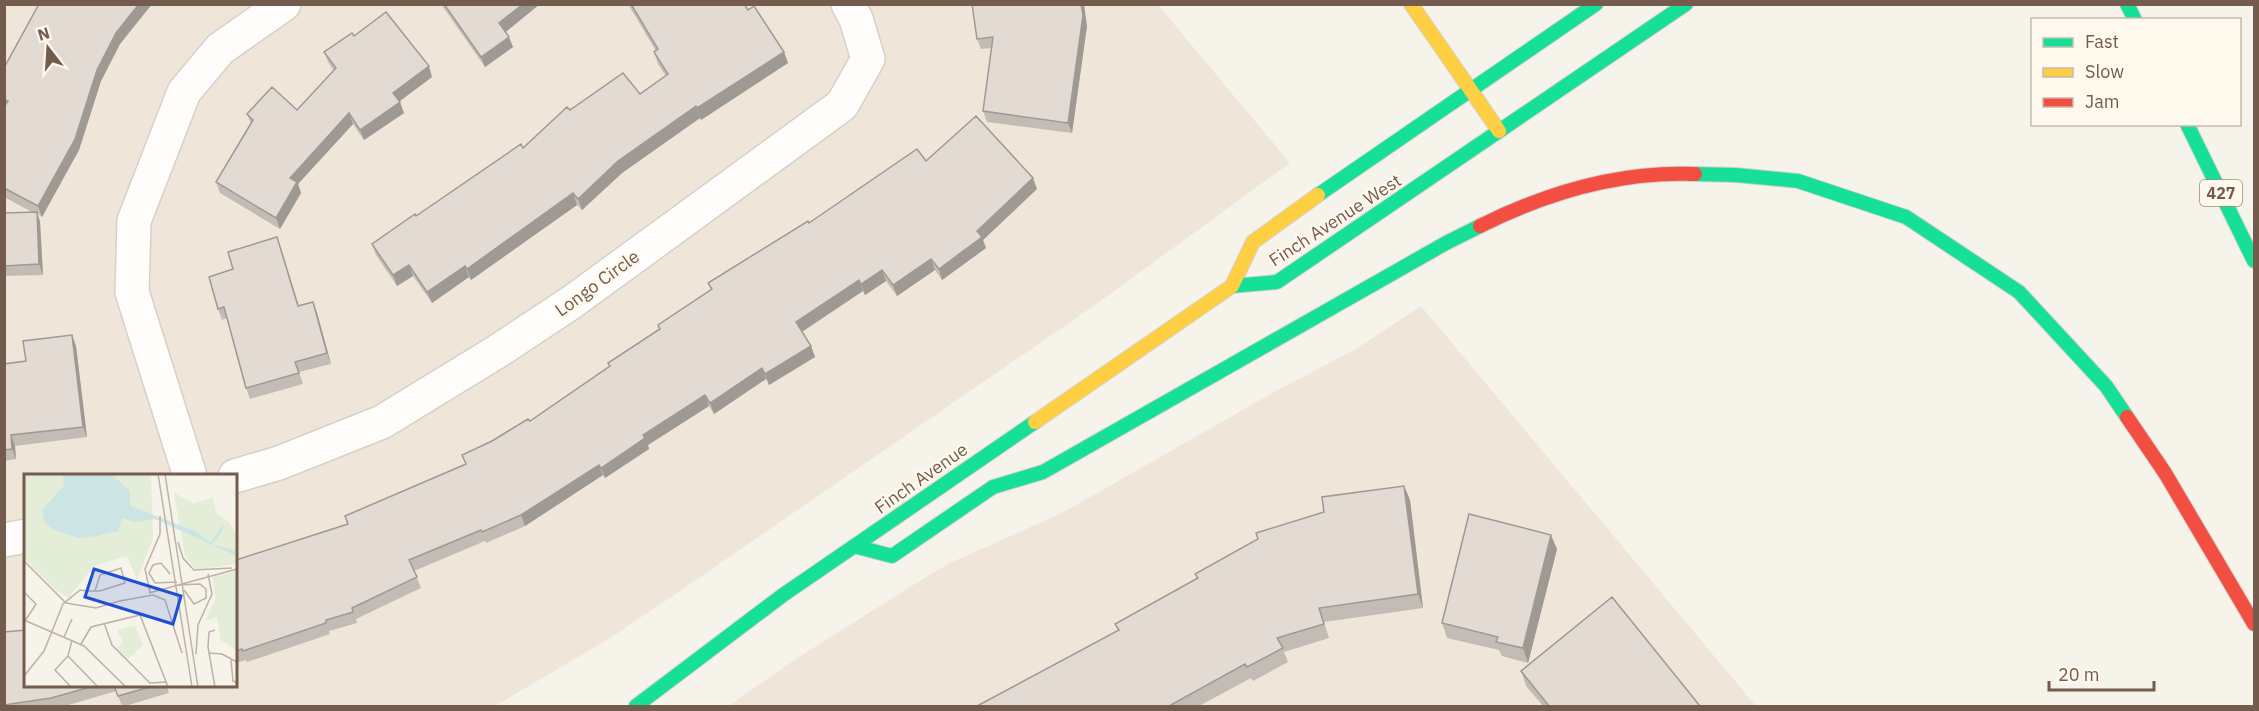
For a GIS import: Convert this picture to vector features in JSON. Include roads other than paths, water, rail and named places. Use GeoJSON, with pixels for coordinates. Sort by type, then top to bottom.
{"type":"FeatureCollection","features":[{"type":"Feature","properties":{"kind":"main road"},"geometry":{"type":"LineString","coordinates":[[1411,4],[1499,131]]}},
{"type":"Feature","properties":{"kind":"main road","name":"Finch Avenue West"},"geometry":{"type":"LineString","coordinates":[[1232,286],[1253,242],[1596,4]]}},
{"type":"Feature","properties":{"kind":"main road","name":"Finch Avenue West"},"geometry":{"type":"LineString","coordinates":[[1232,286],[1277,282],[1686,4]]}},
{"type":"Feature","properties":{"kind":"main road"},"geometry":{"type":"LineString","coordinates":[[2127,4],[2134,18]]}},
{"type":"Feature","properties":{"kind":"main road","name":"427"},"geometry":{"type":"LineString","coordinates":[[2188,126],[2254,261]]}},
{"type":"Feature","properties":{"kind":"main road"},"geometry":{"type":"LineString","coordinates":[[854,546],[892,556],[993,487],[1043,472],[1446,243],[1541,199],[1587,184],[1627,177],[1671,173],[1736,175],[1798,182],[1906,217],[2019,292],[2106,386],[2165,473],[2254,624]]}},
{"type":"Feature","properties":{"kind":"main road","name":"Finch Avenue"},"geometry":{"type":"LineString","coordinates":[[636,706],[783,595],[1232,286]]}},
{"type":"Feature","properties":{"kind":"street"},"geometry":{"type":"LineString","coordinates":[[189,474],[132,292],[134,221],[184,92],[220,49],[284,4]]}},
{"type":"Feature","properties":{"kind":"street","name":"Longo Circle"},"geometry":{"type":"LineString","coordinates":[[237,475],[279,463],[382,422],[498,351],[572,302],[842,105],[867,59],[856,19],[848,4]]}},
{"type":"Feature","properties":{"kind":"street"},"geometry":{"type":"LineString","coordinates":[[4,540],[24,536]]}}]}
